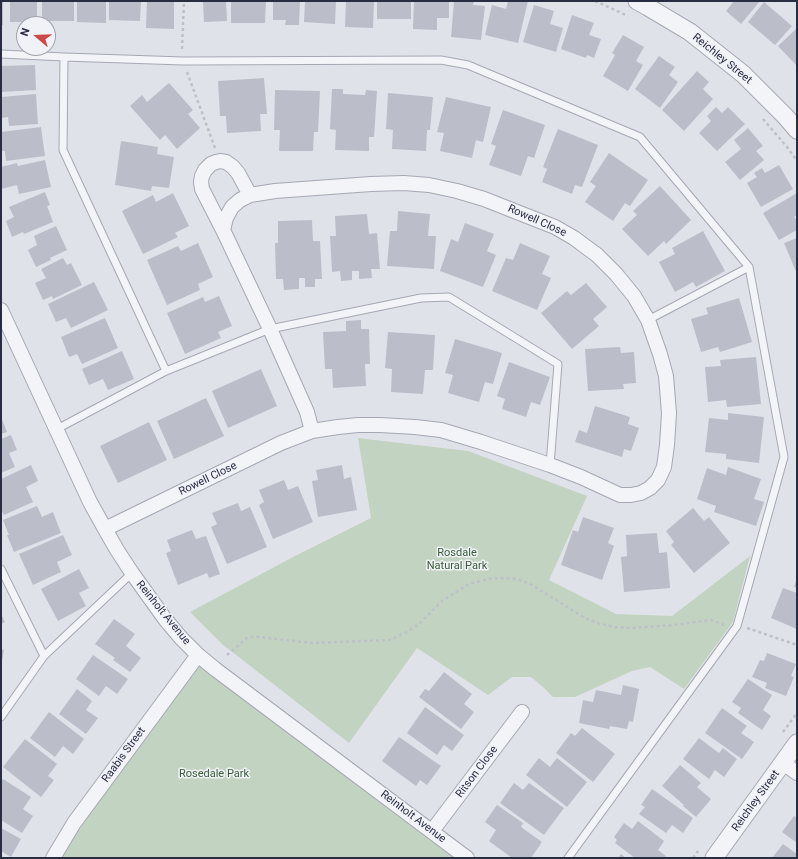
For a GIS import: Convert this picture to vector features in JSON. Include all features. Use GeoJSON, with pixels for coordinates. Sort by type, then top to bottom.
{"type":"FeatureCollection","features":[{"type":"Feature","properties":{"kind":"street","name":"Reichley Street"},"geometry":{"type":"LineString","coordinates":[[637,1],[690,32],[743,74],[797,130]]}},
{"type":"Feature","properties":{"kind":"street"},"geometry":{"type":"LineString","coordinates":[[250,195],[238,173],[226,162],[220,161],[211,164],[202,176],[202,189],[270,329],[307,412],[312,431]]}},
{"type":"Feature","properties":{"kind":"street","name":"Rowell Close"},"geometry":{"type":"LineString","coordinates":[[105,529],[281,443],[312,431],[338,427],[380,425],[441,430],[468,437],[550,465],[620,495],[641,493],[650,488],[658,480],[664,467],[669,413],[668,394],[666,376],[648,320],[634,296],[616,274],[597,255],[574,238],[555,227],[484,199],[457,191],[429,185],[404,183],[275,191],[250,195],[240,200],[232,207],[226,218],[223,230]]}},
{"type":"Feature","properties":{"kind":"street","name":"Reinholt Avenue"},"geometry":{"type":"LineString","coordinates":[[1,310],[90,502],[117,550],[132,573],[165,619],[181,638],[215,669],[467,858]]}},
{"type":"Feature","properties":{"kind":"street","name":"Raabis Street"},"geometry":{"type":"LineString","coordinates":[[53,858],[74,823],[198,655]]}},
{"type":"Feature","properties":{"kind":"street","name":"Ritson Close"},"geometry":{"type":"LineString","coordinates":[[432,831],[522,712]]}},
{"type":"Feature","properties":{"kind":"street","name":"Reichley Street"},"geometry":{"type":"LineString","coordinates":[[714,858],[797,743]]}},
{"type":"Feature","properties":{"kind":"street"},"geometry":{"type":"LineString","coordinates":[[783,763],[797,772]]}},
{"type":"Feature","properties":{"kind":"lane"},"geometry":{"type":"LineString","coordinates":[[1,54],[183,62],[441,60],[468,65],[640,137],[749,266],[784,457],[737,626],[568,858]]}},
{"type":"Feature","properties":{"kind":"lane"},"geometry":{"type":"LineString","coordinates":[[64,57],[63,150],[166,371]]}},
{"type":"Feature","properties":{"kind":"lane"},"geometry":{"type":"LineString","coordinates":[[648,320],[749,266]]}},
{"type":"Feature","properties":{"kind":"lane"},"geometry":{"type":"LineString","coordinates":[[57,429],[166,371],[270,329],[420,298],[449,297],[558,364],[550,465]]}},
{"type":"Feature","properties":{"kind":"lane"},"geometry":{"type":"LineString","coordinates":[[1,569],[44,656]]}},
{"type":"Feature","properties":{"kind":"lane"},"geometry":{"type":"LineString","coordinates":[[1,717],[44,656],[132,573]]}},
{"type":"Feature","properties":{"kind":"path"},"geometry":{"type":"LineString","coordinates":[[184,1],[183,62],[220,161]]}},
{"type":"Feature","properties":{"kind":"path"},"geometry":{"type":"LineString","coordinates":[[596,1],[631,18]]}},
{"type":"Feature","properties":{"kind":"path"},"geometry":{"type":"LineString","coordinates":[[760,116],[787,147],[797,162]]}},
{"type":"Feature","properties":{"kind":"path"},"geometry":{"type":"LineString","coordinates":[[227,655],[248,637],[312,643],[389,640],[405,633],[419,624],[442,601],[469,584],[488,579],[501,578],[516,579],[530,584],[585,618],[600,624],[615,627],[640,627],[674,625],[711,620],[727,626],[745,628],[797,645]]}},
{"type":"Feature","properties":{"kind":"green space","name":"Rosdale Natural Park"},"geometry":{"type":"Polygon","coordinates":[[[358,438],[468,451],[587,496],[549,580],[616,614],[672,616],[750,556],[733,622],[684,689],[650,667],[632,671],[575,697],[553,697],[531,677],[512,677],[488,695],[417,648],[349,743],[222,644],[190,612],[295,556],[371,518],[358,438]]]}},
{"type":"Feature","properties":{"kind":"green space","name":"Rosedale Park"},"geometry":{"type":"Polygon","coordinates":[[[198,655],[467,858],[53,858],[198,655]]]}},
{"type":"Feature","properties":{"kind":"building"},"geometry":{"type":"Polygon","coordinates":[[[1,1],[3,1],[3,25],[1,25],[1,1]]]}},
{"type":"Feature","properties":{"kind":"building"},"geometry":{"type":"Polygon","coordinates":[[[10,1],[37,1],[37,16],[16,16],[16,22],[10,22],[10,1]]]}},
{"type":"Feature","properties":{"kind":"building"},"geometry":{"type":"Polygon","coordinates":[[[42,1],[74,1],[74,21],[56,21],[56,16],[42,16],[42,1]]]}},
{"type":"Feature","properties":{"kind":"building"},"geometry":{"type":"Polygon","coordinates":[[[77,1],[106,1],[106,23],[77,22],[77,1]]]}},
{"type":"Feature","properties":{"kind":"building"},"geometry":{"type":"Polygon","coordinates":[[[109,1],[141,1],[140,21],[109,20],[109,1]]]}},
{"type":"Feature","properties":{"kind":"building"},"geometry":{"type":"Polygon","coordinates":[[[147,1],[174,1],[174,29],[146,28],[147,1]]]}},
{"type":"Feature","properties":{"kind":"building"},"geometry":{"type":"Polygon","coordinates":[[[203,1],[226,1],[227,21],[204,22],[203,1]]]}},
{"type":"Feature","properties":{"kind":"building"},"geometry":{"type":"Polygon","coordinates":[[[231,1],[266,1],[265,23],[231,23],[231,1]]]}},
{"type":"Feature","properties":{"kind":"building"},"geometry":{"type":"Polygon","coordinates":[[[273,1],[300,1],[299,25],[285,25],[286,20],[273,20],[273,1]]]}},
{"type":"Feature","properties":{"kind":"building"},"geometry":{"type":"Polygon","coordinates":[[[305,1],[336,1],[335,24],[304,22],[305,1]]]}},
{"type":"Feature","properties":{"kind":"building"},"geometry":{"type":"Polygon","coordinates":[[[346,1],[374,1],[373,28],[345,27],[346,1]]]}},
{"type":"Feature","properties":{"kind":"building"},"geometry":{"type":"Polygon","coordinates":[[[377,1],[411,1],[411,19],[377,19],[377,1]]]}},
{"type":"Feature","properties":{"kind":"building"},"geometry":{"type":"Polygon","coordinates":[[[414,1],[449,1],[449,18],[437,18],[437,30],[413,29],[414,1]]]}},
{"type":"Feature","properties":{"kind":"building"},"geometry":{"type":"Polygon","coordinates":[[[454,1],[474,1],[473,5],[485,6],[481,40],[451,37],[454,1]]]}},
{"type":"Feature","properties":{"kind":"building"},"geometry":{"type":"Polygon","coordinates":[[[508,1],[528,1],[518,43],[485,35],[492,5],[506,9],[508,1]]]}},
{"type":"Feature","properties":{"kind":"building"},"geometry":{"type":"Polygon","coordinates":[[[734,1],[760,1],[741,24],[726,11],[734,1]]]}},
{"type":"Feature","properties":{"kind":"building"},"geometry":{"type":"Polygon","coordinates":[[[764,2],[792,26],[775,45],[748,22],[764,2]]]}},
{"type":"Feature","properties":{"kind":"building"},"geometry":{"type":"Polygon","coordinates":[[[534,5],[554,11],[550,24],[563,28],[556,52],[523,42],[534,5]]]}},
{"type":"Feature","properties":{"kind":"building"},"geometry":{"type":"Polygon","coordinates":[[[572,15],[594,23],[589,35],[601,39],[594,58],[587,55],[586,58],[561,49],[572,15]]]}},
{"type":"Feature","properties":{"kind":"building"},"geometry":{"type":"Polygon","coordinates":[[[797,28],[797,66],[778,46],[797,28]]]}},
{"type":"Feature","properties":{"kind":"building"},"geometry":{"type":"Polygon","coordinates":[[[623,35],[644,47],[636,61],[643,65],[628,91],[603,76],[615,55],[612,53],[623,35]]]}},
{"type":"Feature","properties":{"kind":"building"},"geometry":{"type":"Polygon","coordinates":[[[659,56],[675,67],[669,75],[678,82],[660,108],[635,89],[659,56]]]}},
{"type":"Feature","properties":{"kind":"building"},"geometry":{"type":"Polygon","coordinates":[[[35,65],[36,90],[1,92],[1,66],[35,65]]]}},
{"type":"Feature","properties":{"kind":"building"},"geometry":{"type":"Polygon","coordinates":[[[697,71],[709,82],[703,89],[713,99],[684,131],[662,110],[697,71]]]}},
{"type":"Feature","properties":{"kind":"building"},"geometry":{"type":"Polygon","coordinates":[[[264,78],[267,114],[260,114],[261,131],[227,133],[226,116],[220,116],[218,81],[264,78]]]}},
{"type":"Feature","properties":{"kind":"building"},"geometry":{"type":"Polygon","coordinates":[[[169,83],[193,110],[188,114],[200,128],[177,149],[165,135],[160,140],[130,106],[142,95],[147,102],[169,83]]]}},
{"type":"Feature","properties":{"kind":"building"},"geometry":{"type":"Polygon","coordinates":[[[332,89],[343,89],[343,94],[365,95],[366,90],[377,91],[374,137],[369,137],[369,151],[335,150],[336,130],[330,129],[332,89]]]}},
{"type":"Feature","properties":{"kind":"building"},"geometry":{"type":"Polygon","coordinates":[[[275,90],[320,91],[318,132],[314,132],[313,151],[279,151],[280,130],[274,130],[275,90]]]}},
{"type":"Feature","properties":{"kind":"building"},"geometry":{"type":"Polygon","coordinates":[[[388,93],[433,97],[430,130],[427,130],[426,151],[392,149],[393,130],[386,129],[388,93]]]}},
{"type":"Feature","properties":{"kind":"building"},"geometry":{"type":"Polygon","coordinates":[[[36,94],[38,124],[9,126],[8,117],[1,118],[1,97],[36,94]]]}},
{"type":"Feature","properties":{"kind":"building"},"geometry":{"type":"Polygon","coordinates":[[[446,97],[491,107],[483,142],[476,140],[472,158],[440,151],[444,133],[437,132],[446,97]]]}},
{"type":"Feature","properties":{"kind":"building"},"geometry":{"type":"Polygon","coordinates":[[[716,107],[722,113],[728,107],[745,124],[717,151],[699,133],[711,121],[707,116],[716,107]]]}},
{"type":"Feature","properties":{"kind":"building"},"geometry":{"type":"Polygon","coordinates":[[[503,110],[545,125],[534,158],[528,156],[521,176],[489,165],[496,146],[491,144],[503,110]]]}},
{"type":"Feature","properties":{"kind":"building"},"geometry":{"type":"Polygon","coordinates":[[[41,127],[45,156],[6,161],[5,151],[1,151],[1,132],[41,127]]]}},
{"type":"Feature","properties":{"kind":"building"},"geometry":{"type":"Polygon","coordinates":[[[748,128],[763,146],[756,151],[764,160],[740,180],[725,162],[741,149],[734,140],[748,128]]]}},
{"type":"Feature","properties":{"kind":"building"},"geometry":{"type":"Polygon","coordinates":[[[558,129],[598,145],[582,187],[575,185],[572,194],[542,182],[547,169],[543,167],[558,129]]]}},
{"type":"Feature","properties":{"kind":"building"},"geometry":{"type":"Polygon","coordinates":[[[121,141],[158,147],[157,154],[174,157],[169,188],[152,186],[151,191],[115,185],[121,141]]]}},
{"type":"Feature","properties":{"kind":"building"},"geometry":{"type":"Polygon","coordinates":[[[609,153],[648,180],[630,206],[625,203],[613,221],[585,202],[596,186],[590,182],[609,153]]]}},
{"type":"Feature","properties":{"kind":"building"},"geometry":{"type":"Polygon","coordinates":[[[45,160],[51,187],[19,194],[17,185],[1,189],[1,167],[17,163],[18,166],[45,160]]]}},
{"type":"Feature","properties":{"kind":"building"},"geometry":{"type":"Polygon","coordinates":[[[779,165],[793,189],[761,207],[747,183],[757,177],[754,173],[762,168],[765,173],[779,165]]]}},
{"type":"Feature","properties":{"kind":"building"},"geometry":{"type":"Polygon","coordinates":[[[660,186],[691,220],[666,244],[664,241],[648,256],[622,229],[637,215],[633,211],[660,186]]]}},
{"type":"Feature","properties":{"kind":"building"},"geometry":{"type":"Polygon","coordinates":[[[45,192],[50,205],[47,206],[53,222],[24,234],[23,232],[12,237],[6,221],[14,217],[9,207],[45,192]]]}},
{"type":"Feature","properties":{"kind":"building"},"geometry":{"type":"Polygon","coordinates":[[[173,193],[189,226],[175,233],[178,237],[143,254],[122,211],[153,195],[156,202],[173,193]]]}},
{"type":"Feature","properties":{"kind":"building"},"geometry":{"type":"Polygon","coordinates":[[[797,193],[797,215],[794,217],[795,219],[797,218],[797,230],[779,240],[763,213],[797,193]]]}},
{"type":"Feature","properties":{"kind":"building"},"geometry":{"type":"Polygon","coordinates":[[[398,211],[430,214],[428,236],[436,236],[434,269],[387,266],[390,231],[397,231],[398,211]]]}},
{"type":"Feature","properties":{"kind":"building"},"geometry":{"type":"Polygon","coordinates":[[[367,214],[369,234],[377,233],[380,269],[371,269],[372,278],[359,279],[359,271],[352,271],[352,280],[341,281],[340,271],[332,272],[330,236],[336,236],[335,216],[367,214]]]}},
{"type":"Feature","properties":{"kind":"building"},"geometry":{"type":"Polygon","coordinates":[[[312,220],[313,241],[320,241],[322,279],[315,279],[315,287],[305,287],[305,278],[299,278],[299,289],[284,290],[283,279],[276,279],[275,243],[278,243],[278,221],[312,220]]]}},
{"type":"Feature","properties":{"kind":"building"},"geometry":{"type":"Polygon","coordinates":[[[465,223],[494,234],[487,251],[496,255],[483,287],[440,271],[451,239],[458,242],[465,223]]]}},
{"type":"Feature","properties":{"kind":"building"},"geometry":{"type":"Polygon","coordinates":[[[56,226],[67,250],[36,267],[28,250],[37,245],[34,236],[56,226]]]}},
{"type":"Feature","properties":{"kind":"building"},"geometry":{"type":"Polygon","coordinates":[[[703,231],[725,271],[696,287],[693,282],[675,292],[659,262],[675,254],[672,248],[703,231]]]}},
{"type":"Feature","properties":{"kind":"building"},"geometry":{"type":"Polygon","coordinates":[[[797,238],[797,274],[784,243],[797,238]]]}},
{"type":"Feature","properties":{"kind":"building"},"geometry":{"type":"Polygon","coordinates":[[[198,243],[213,277],[198,284],[200,290],[167,305],[147,260],[178,246],[181,251],[198,243]]]}},
{"type":"Feature","properties":{"kind":"building"},"geometry":{"type":"Polygon","coordinates":[[[520,243],[550,256],[542,274],[551,278],[537,310],[492,291],[506,258],[513,260],[520,243]]]}},
{"type":"Feature","properties":{"kind":"building"},"geometry":{"type":"Polygon","coordinates":[[[63,258],[67,265],[71,263],[82,285],[53,299],[52,296],[43,300],[35,283],[46,278],[41,269],[63,258]]]}},
{"type":"Feature","properties":{"kind":"building"},"geometry":{"type":"Polygon","coordinates":[[[94,282],[108,310],[71,328],[66,318],[56,322],[48,304],[94,282]]]}},
{"type":"Feature","properties":{"kind":"building"},"geometry":{"type":"Polygon","coordinates":[[[586,283],[607,307],[593,319],[599,326],[572,349],[541,313],[567,291],[571,295],[586,283]]]}},
{"type":"Feature","properties":{"kind":"building"},"geometry":{"type":"Polygon","coordinates":[[[219,296],[232,326],[218,332],[221,338],[185,354],[167,313],[203,297],[205,302],[219,296]]]}},
{"type":"Feature","properties":{"kind":"building"},"geometry":{"type":"Polygon","coordinates":[[[739,298],[752,342],[720,352],[718,347],[701,352],[691,319],[708,314],[706,308],[739,298]]]}},
{"type":"Feature","properties":{"kind":"building"},"geometry":{"type":"Polygon","coordinates":[[[105,318],[118,348],[82,364],[77,354],[69,357],[61,337],[105,318]]]}},
{"type":"Feature","properties":{"kind":"building"},"geometry":{"type":"Polygon","coordinates":[[[361,320],[361,329],[369,329],[370,364],[365,364],[366,386],[333,388],[332,369],[325,369],[323,332],[346,331],[346,321],[361,320]]]}},
{"type":"Feature","properties":{"kind":"building"},"geometry":{"type":"Polygon","coordinates":[[[388,332],[435,335],[433,370],[425,370],[423,394],[391,392],[392,369],[385,368],[388,332]]]}},
{"type":"Feature","properties":{"kind":"building"},"geometry":{"type":"Polygon","coordinates":[[[455,339],[502,353],[493,384],[485,382],[479,402],[448,393],[453,375],[445,373],[455,339]]]}},
{"type":"Feature","properties":{"kind":"building"},"geometry":{"type":"Polygon","coordinates":[[[620,347],[621,353],[634,352],[636,383],[623,384],[624,389],[588,391],[585,349],[620,347]]]}},
{"type":"Feature","properties":{"kind":"building"},"geometry":{"type":"Polygon","coordinates":[[[122,351],[134,379],[108,390],[103,379],[89,385],[82,369],[122,351]]]}},
{"type":"Feature","properties":{"kind":"building"},"geometry":{"type":"Polygon","coordinates":[[[756,357],[761,404],[727,407],[726,400],[708,402],[705,367],[721,366],[720,360],[756,357]]]}},
{"type":"Feature","properties":{"kind":"building"},"geometry":{"type":"Polygon","coordinates":[[[509,362],[550,377],[540,405],[531,402],[526,417],[502,409],[505,399],[497,396],[509,362]]]}},
{"type":"Feature","properties":{"kind":"building"},"geometry":{"type":"Polygon","coordinates":[[[261,369],[277,406],[228,428],[212,391],[261,369]]]}},
{"type":"Feature","properties":{"kind":"building"},"geometry":{"type":"Polygon","coordinates":[[[206,398],[224,436],[174,459],[157,421],[206,398]]]}},
{"type":"Feature","properties":{"kind":"building"},"geometry":{"type":"Polygon","coordinates":[[[595,406],[630,417],[628,424],[639,428],[631,451],[624,449],[622,457],[575,442],[579,430],[587,433],[595,406]]]}},
{"type":"Feature","properties":{"kind":"building"},"geometry":{"type":"Polygon","coordinates":[[[728,413],[764,417],[759,463],[726,459],[726,454],[705,452],[709,418],[728,420],[728,413]]]}},
{"type":"Feature","properties":{"kind":"building"},"geometry":{"type":"Polygon","coordinates":[[[1,417],[7,432],[1,434],[1,417]]]}},
{"type":"Feature","properties":{"kind":"building"},"geometry":{"type":"Polygon","coordinates":[[[149,422],[167,460],[118,483],[100,446],[149,422]]]}},
{"type":"Feature","properties":{"kind":"building"},"geometry":{"type":"Polygon","coordinates":[[[11,435],[17,450],[9,453],[15,467],[1,473],[1,439],[11,435]]]}},
{"type":"Feature","properties":{"kind":"building"},"geometry":{"type":"Polygon","coordinates":[[[31,465],[38,481],[26,487],[33,502],[4,515],[1,510],[1,479],[31,465]]]}},
{"type":"Feature","properties":{"kind":"building"},"geometry":{"type":"Polygon","coordinates":[[[342,465],[344,479],[351,477],[357,510],[318,517],[312,481],[318,480],[316,470],[342,465]]]}},
{"type":"Feature","properties":{"kind":"building"},"geometry":{"type":"Polygon","coordinates":[[[728,467],[761,479],[754,499],[764,502],[756,526],[714,512],[716,506],[697,499],[707,468],[726,475],[728,467]]]}},
{"type":"Feature","properties":{"kind":"building"},"geometry":{"type":"Polygon","coordinates":[[[284,480],[288,490],[298,486],[313,522],[273,539],[259,505],[264,502],[259,490],[284,480]]]}},
{"type":"Feature","properties":{"kind":"building"},"geometry":{"type":"Polygon","coordinates":[[[238,503],[241,511],[250,507],[267,547],[227,564],[211,527],[217,524],[212,513],[238,503]]]}},
{"type":"Feature","properties":{"kind":"building"},"geometry":{"type":"Polygon","coordinates":[[[37,506],[42,517],[53,512],[61,533],[14,552],[3,520],[37,506]]]}},
{"type":"Feature","properties":{"kind":"building"},"geometry":{"type":"Polygon","coordinates":[[[693,508],[704,521],[709,517],[730,543],[694,573],[671,545],[674,542],[666,531],[693,508]]]}},
{"type":"Feature","properties":{"kind":"building"},"geometry":{"type":"Polygon","coordinates":[[[583,517],[614,528],[608,543],[614,546],[602,580],[561,565],[573,530],[578,532],[583,517]]]}},
{"type":"Feature","properties":{"kind":"building"},"geometry":{"type":"Polygon","coordinates":[[[192,530],[196,539],[206,536],[220,574],[209,578],[207,573],[178,585],[166,553],[171,551],[167,540],[192,530]]]}},
{"type":"Feature","properties":{"kind":"building"},"geometry":{"type":"Polygon","coordinates":[[[657,533],[659,553],[667,552],[670,588],[624,592],[621,557],[627,556],[626,535],[657,533]]]}},
{"type":"Feature","properties":{"kind":"building"},"geometry":{"type":"Polygon","coordinates":[[[63,535],[72,555],[57,562],[61,572],[33,585],[19,554],[63,535]]]}},
{"type":"Feature","properties":{"kind":"building"},"geometry":{"type":"Polygon","coordinates":[[[79,569],[89,588],[79,593],[86,606],[58,621],[41,589],[79,569]]]}},
{"type":"Feature","properties":{"kind":"building"},"geometry":{"type":"Polygon","coordinates":[[[797,578],[797,588],[794,587],[797,578]]]}},
{"type":"Feature","properties":{"kind":"building"},"geometry":{"type":"Polygon","coordinates":[[[783,588],[797,593],[797,629],[771,618],[783,588]]]}},
{"type":"Feature","properties":{"kind":"building"},"geometry":{"type":"Polygon","coordinates":[[[1,614],[5,622],[1,624],[1,614]]]}},
{"type":"Feature","properties":{"kind":"building"},"geometry":{"type":"Polygon","coordinates":[[[114,619],[135,634],[126,646],[141,658],[130,672],[113,660],[115,658],[95,644],[114,619]]]}},
{"type":"Feature","properties":{"kind":"building"},"geometry":{"type":"Polygon","coordinates":[[[1,649],[4,650],[2,660],[1,660],[1,649]]]}},
{"type":"Feature","properties":{"kind":"building"},"geometry":{"type":"Polygon","coordinates":[[[767,653],[796,664],[791,676],[794,677],[786,696],[765,688],[767,683],[752,677],[760,660],[764,661],[767,653]]]}},
{"type":"Feature","properties":{"kind":"building"},"geometry":{"type":"Polygon","coordinates":[[[93,655],[128,679],[117,694],[106,686],[99,696],[76,679],[93,655]]]}},
{"type":"Feature","properties":{"kind":"building"},"geometry":{"type":"Polygon","coordinates":[[[444,672],[472,694],[464,704],[474,712],[461,729],[419,697],[425,689],[429,691],[444,672]]]}},
{"type":"Feature","properties":{"kind":"building"},"geometry":{"type":"Polygon","coordinates":[[[748,679],[772,695],[763,710],[771,716],[762,730],[738,713],[741,708],[732,702],[748,679]]]}},
{"type":"Feature","properties":{"kind":"building"},"geometry":{"type":"Polygon","coordinates":[[[623,685],[639,689],[633,722],[629,721],[627,729],[610,726],[609,729],[579,723],[583,700],[593,702],[596,690],[621,695],[623,685]]]}},
{"type":"Feature","properties":{"kind":"building"},"geometry":{"type":"Polygon","coordinates":[[[77,689],[92,701],[86,710],[98,718],[86,734],[59,714],[77,689]]]}},
{"type":"Feature","properties":{"kind":"building"},"geometry":{"type":"Polygon","coordinates":[[[425,707],[464,735],[452,751],[444,745],[437,755],[407,733],[425,707]]]}},
{"type":"Feature","properties":{"kind":"building"},"geometry":{"type":"Polygon","coordinates":[[[722,708],[747,726],[741,733],[754,742],[742,759],[705,733],[722,708]]]}},
{"type":"Feature","properties":{"kind":"building"},"geometry":{"type":"Polygon","coordinates":[[[49,712],[84,739],[73,754],[63,746],[55,757],[30,738],[49,712]]]}},
{"type":"Feature","properties":{"kind":"building"},"geometry":{"type":"Polygon","coordinates":[[[582,728],[615,754],[593,782],[556,753],[571,733],[575,736],[582,728]]]}},
{"type":"Feature","properties":{"kind":"building"},"geometry":{"type":"Polygon","coordinates":[[[399,737],[441,766],[427,785],[420,780],[416,786],[382,761],[399,737]]]}},
{"type":"Feature","properties":{"kind":"building"},"geometry":{"type":"Polygon","coordinates":[[[699,738],[719,753],[723,748],[737,759],[724,777],[715,770],[709,779],[683,759],[699,738]]]}},
{"type":"Feature","properties":{"kind":"building"},"geometry":{"type":"Polygon","coordinates":[[[25,739],[57,764],[48,776],[54,780],[41,797],[3,767],[25,739]]]}},
{"type":"Feature","properties":{"kind":"building"},"geometry":{"type":"Polygon","coordinates":[[[539,758],[550,767],[557,758],[587,782],[567,807],[526,775],[539,758]]]}},
{"type":"Feature","properties":{"kind":"building"},"geometry":{"type":"Polygon","coordinates":[[[680,765],[701,783],[697,787],[711,799],[696,817],[662,786],[680,765]]]}},
{"type":"Feature","properties":{"kind":"building"},"geometry":{"type":"Polygon","coordinates":[[[3,779],[31,797],[23,809],[33,816],[22,833],[1,820],[1,782],[3,779]]]}},
{"type":"Feature","properties":{"kind":"building"},"geometry":{"type":"Polygon","coordinates":[[[514,783],[523,790],[529,783],[564,808],[544,835],[500,803],[514,783]]]}},
{"type":"Feature","properties":{"kind":"building"},"geometry":{"type":"Polygon","coordinates":[[[652,789],[693,818],[683,833],[672,825],[666,833],[639,814],[645,807],[641,805],[652,789]]]}},
{"type":"Feature","properties":{"kind":"building"},"geometry":{"type":"Polygon","coordinates":[[[497,805],[523,823],[521,827],[542,842],[531,858],[512,858],[489,841],[496,830],[485,822],[497,805]]]}},
{"type":"Feature","properties":{"kind":"building"},"geometry":{"type":"Polygon","coordinates":[[[794,816],[797,818],[797,843],[782,832],[794,816]]]}},
{"type":"Feature","properties":{"kind":"building"},"geometry":{"type":"Polygon","coordinates":[[[638,821],[664,841],[658,850],[666,856],[664,858],[635,858],[615,843],[617,840],[614,837],[624,823],[632,829],[638,821]]]}},
{"type":"Feature","properties":{"kind":"building"},"geometry":{"type":"Polygon","coordinates":[[[1,828],[21,839],[11,857],[1,851],[1,828]]]}},
{"type":"Feature","properties":{"kind":"building"},"geometry":{"type":"Polygon","coordinates":[[[783,844],[797,854],[797,858],[772,858],[783,844]]]}},
{"type":"Feature","properties":{"kind":"building"},"geometry":{"type":"Polygon","coordinates":[[[621,854],[626,858],[618,858],[621,854]]]}}]}
